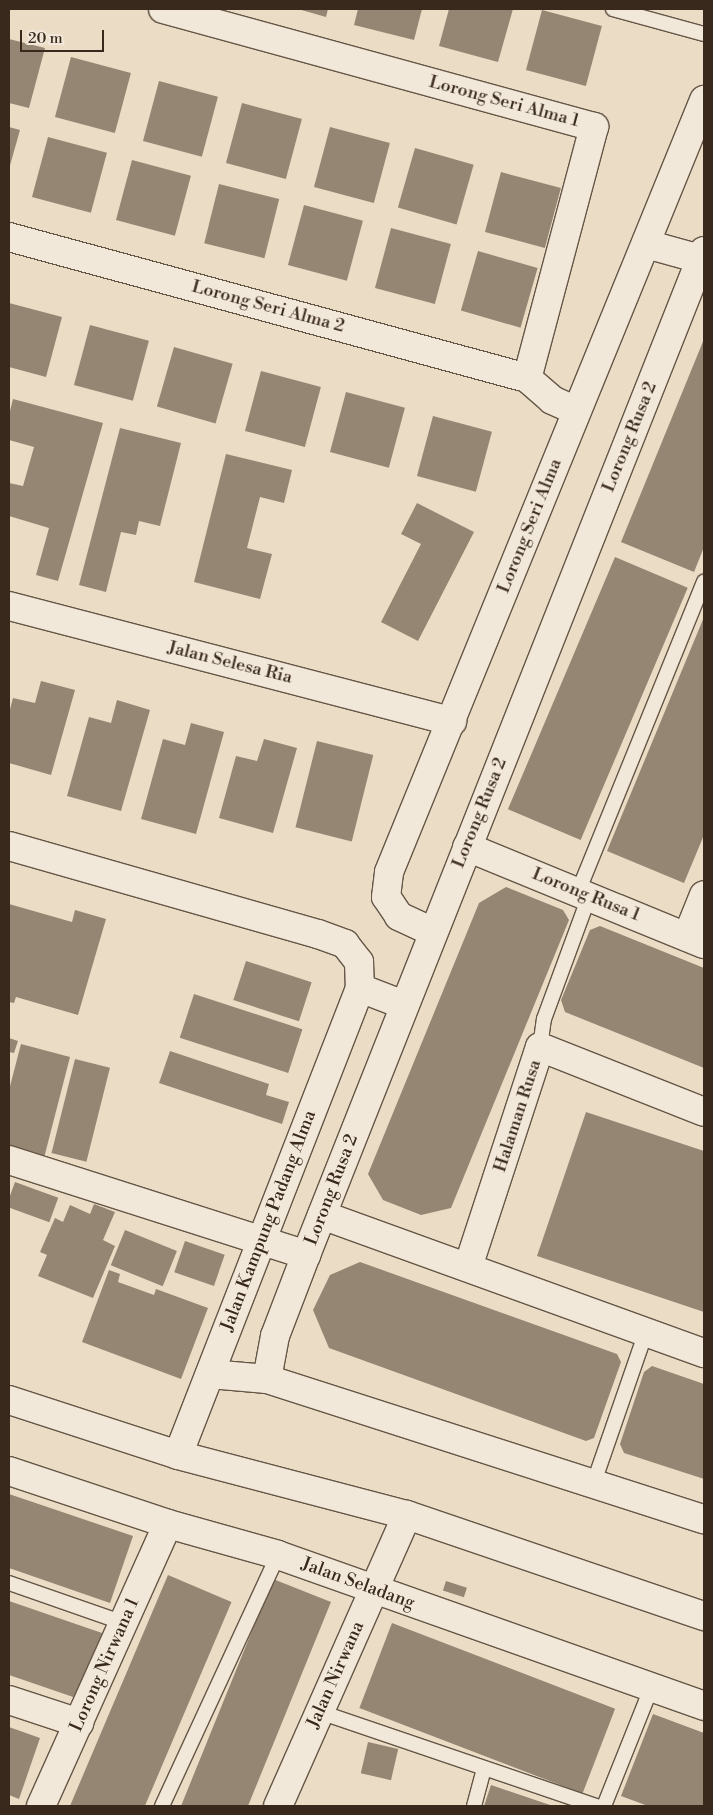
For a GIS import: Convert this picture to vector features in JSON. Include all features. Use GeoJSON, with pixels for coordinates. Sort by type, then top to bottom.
{"type":"FeatureCollection","features":[{"type":"Feature","properties":{"kind":"street","name":"Lorong Seri Alma 1"},"geometry":{"type":"LineString","coordinates":[[163,9],[594,127],[527,378]]}},
{"type":"Feature","properties":{"kind":"street","name":"Lorong Seri Alma"},"geometry":{"type":"LineString","coordinates":[[434,932],[399,916],[386,897],[389,872],[704,100]]}},
{"type":"Feature","properties":{"kind":"street","name":"Lorong Seri Alma 2"},"geometry":{"type":"LineString","coordinates":[[9,237],[527,378]]}},
{"type":"Feature","properties":{"kind":"street"},"geometry":{"type":"LineString","coordinates":[[646,244],[703,257]]}},
{"type":"Feature","properties":{"kind":"street","name":"Lorong Rusa 2"},"geometry":{"type":"LineString","coordinates":[[267,1379],[275,1336],[306,1255],[703,257]]}},
{"type":"Feature","properties":{"kind":"street"},"geometry":{"type":"LineString","coordinates":[[527,378],[552,400],[577,411]]}},
{"type":"Feature","properties":{"kind":"street","name":"Jalan Selesa Ria"},"geometry":{"type":"LineString","coordinates":[[9,606],[452,721]]}},
{"type":"Feature","properties":{"kind":"street"},"geometry":{"type":"LineString","coordinates":[[9,846],[345,944],[359,962],[360,988],[404,1005]]}},
{"type":"Feature","properties":{"kind":"street","name":"Lorong Rusa 1"},"geometry":{"type":"LineString","coordinates":[[467,847],[696,940]]}},
{"type":"Feature","properties":{"kind":"street"},"geometry":{"type":"LineString","coordinates":[[696,940],[704,896]]}},
{"type":"Feature","properties":{"kind":"street","name":"Jalan Kampung Padang Alma"},"geometry":{"type":"LineString","coordinates":[[178,1455],[360,988]]}},
{"type":"Feature","properties":{"kind":"street","name":"Halaman Rusa"},"geometry":{"type":"LineString","coordinates":[[468,1267],[540,1047],[704,1112]]}},
{"type":"Feature","properties":{"kind":"street"},"geometry":{"type":"LineString","coordinates":[[9,1160],[306,1255]]}},
{"type":"Feature","properties":{"kind":"street"},"geometry":{"type":"LineString","coordinates":[[322,1215],[704,1352]]}},
{"type":"Feature","properties":{"kind":"street"},"geometry":{"type":"LineString","coordinates":[[210,1374],[267,1379],[594,1482],[704,1519]]}},
{"type":"Feature","properties":{"kind":"street"},"geometry":{"type":"LineString","coordinates":[[9,1400],[178,1455],[407,1516],[704,1616]]}},
{"type":"Feature","properties":{"kind":"street","name":"Jalan Seladang"},"geometry":{"type":"LineString","coordinates":[[9,1471],[168,1524],[278,1555],[704,1706]]}},
{"type":"Feature","properties":{"kind":"street","name":"Jalan Nirwana"},"geometry":{"type":"LineString","coordinates":[[280,1806],[407,1516]]}},
{"type":"Feature","properties":{"kind":"street","name":"Lorong Nirwana 1"},"geometry":{"type":"LineString","coordinates":[[41,1806],[168,1524]]}},
{"type":"Feature","properties":{"kind":"street"},"geometry":{"type":"LineString","coordinates":[[9,1700],[79,1723]]}},
{"type":"Feature","properties":{"kind":"lane"},"geometry":{"type":"LineString","coordinates":[[613,9],[704,34]]}},
{"type":"Feature","properties":{"kind":"lane"},"geometry":{"type":"LineString","coordinates":[[540,1047],[544,1019],[584,895],[704,585]]}},
{"type":"Feature","properties":{"kind":"lane"},"geometry":{"type":"LineString","coordinates":[[594,1482],[646,1332]]}},
{"type":"Feature","properties":{"kind":"lane"},"geometry":{"type":"LineString","coordinates":[[162,1806],[278,1555]]}},
{"type":"Feature","properties":{"kind":"lane"},"geometry":{"type":"LineString","coordinates":[[9,1583],[124,1624]]}},
{"type":"Feature","properties":{"kind":"lane"},"geometry":{"type":"LineString","coordinates":[[604,1806],[652,1686]]}},
{"type":"Feature","properties":{"kind":"lane"},"geometry":{"type":"LineString","coordinates":[[320,1712],[596,1806]]}},
{"type":"Feature","properties":{"kind":"lane"},"geometry":{"type":"LineString","coordinates":[[474,1806],[484,1768]]}},
{"type":"Feature","properties":{"kind":"building"},"geometry":{"type":"Polygon","coordinates":[[[298,9],[328,9],[326,17],[298,9]]]}},
{"type":"Feature","properties":{"kind":"building"},"geometry":{"type":"Polygon","coordinates":[[[358,9],[422,9],[414,40],[354,25],[358,9]]]}},
{"type":"Feature","properties":{"kind":"building"},"geometry":{"type":"Polygon","coordinates":[[[449,9],[513,9],[498,62],[439,46],[449,9]]]}},
{"type":"Feature","properties":{"kind":"building"},"geometry":{"type":"Polygon","coordinates":[[[542,10],[602,26],[586,86],[526,70],[542,10]]]}},
{"type":"Feature","properties":{"kind":"building"},"geometry":{"type":"Polygon","coordinates":[[[9,39],[45,48],[29,108],[9,103],[9,39]]]}},
{"type":"Feature","properties":{"kind":"building"},"geometry":{"type":"Polygon","coordinates":[[[71,57],[131,73],[115,133],[55,117],[71,57]]]}},
{"type":"Feature","properties":{"kind":"building"},"geometry":{"type":"Polygon","coordinates":[[[159,81],[218,97],[202,157],[143,141],[159,81]]]}},
{"type":"Feature","properties":{"kind":"building"},"geometry":{"type":"Polygon","coordinates":[[[242,103],[302,119],[286,179],[226,163],[242,103]]]}},
{"type":"Feature","properties":{"kind":"building"},"geometry":{"type":"Polygon","coordinates":[[[9,127],[20,130],[9,169],[9,127]]]}},
{"type":"Feature","properties":{"kind":"building"},"geometry":{"type":"Polygon","coordinates":[[[330,127],[390,143],[374,203],[314,187],[330,127]]]}},
{"type":"Feature","properties":{"kind":"building"},"geometry":{"type":"Polygon","coordinates":[[[48,137],[107,153],[91,213],[32,197],[48,137]]]}},
{"type":"Feature","properties":{"kind":"building"},"geometry":{"type":"Polygon","coordinates":[[[415,148],[474,165],[457,224],[398,208],[415,148]]]}},
{"type":"Feature","properties":{"kind":"building"},"geometry":{"type":"Polygon","coordinates":[[[132,160],[191,176],[175,236],[116,220],[132,160]]]}},
{"type":"Feature","properties":{"kind":"building"},"geometry":{"type":"Polygon","coordinates":[[[501,172],[561,188],[545,248],[485,232],[501,172]]]}},
{"type":"Feature","properties":{"kind":"building"},"geometry":{"type":"Polygon","coordinates":[[[219,184],[279,199],[264,258],[204,243],[219,184]]]}},
{"type":"Feature","properties":{"kind":"building"},"geometry":{"type":"Polygon","coordinates":[[[304,205],[363,221],[347,281],[288,265],[304,205]]]}},
{"type":"Feature","properties":{"kind":"building"},"geometry":{"type":"Polygon","coordinates":[[[391,228],[451,244],[435,304],[375,288],[391,228]]]}},
{"type":"Feature","properties":{"kind":"building"},"geometry":{"type":"Polygon","coordinates":[[[478,251],[538,268],[521,328],[461,311],[478,251]]]}},
{"type":"Feature","properties":{"kind":"building"},"geometry":{"type":"Polygon","coordinates":[[[9,303],[62,317],[46,377],[9,367],[9,303]]]}},
{"type":"Feature","properties":{"kind":"building"},"geometry":{"type":"Polygon","coordinates":[[[90,325],[149,341],[133,401],[74,385],[90,325]]]}},
{"type":"Feature","properties":{"kind":"building"},"geometry":{"type":"Polygon","coordinates":[[[704,339],[704,547],[694,572],[621,542],[704,339]]]}},
{"type":"Feature","properties":{"kind":"building"},"geometry":{"type":"Polygon","coordinates":[[[174,347],[233,364],[216,423],[157,407],[174,347]]]}},
{"type":"Feature","properties":{"kind":"building"},"geometry":{"type":"Polygon","coordinates":[[[261,371],[321,387],[305,447],[245,431],[261,371]]]}},
{"type":"Feature","properties":{"kind":"building"},"geometry":{"type":"Polygon","coordinates":[[[346,392],[405,408],[389,468],[330,452],[346,392]]]}},
{"type":"Feature","properties":{"kind":"building"},"geometry":{"type":"Polygon","coordinates":[[[13,399],[103,423],[58,581],[36,575],[49,528],[9,516],[9,483],[23,486],[34,447],[9,440],[9,415],[13,399]]]}},
{"type":"Feature","properties":{"kind":"building"},"geometry":{"type":"Polygon","coordinates":[[[433,416],[492,432],[476,492],[417,476],[433,416]]]}},
{"type":"Feature","properties":{"kind":"building"},"geometry":{"type":"Polygon","coordinates":[[[120,428],[181,443],[160,526],[139,521],[136,535],[121,532],[106,592],[79,585],[120,428]]]}},
{"type":"Feature","properties":{"kind":"building"},"geometry":{"type":"Polygon","coordinates":[[[226,454],[292,470],[284,503],[260,497],[247,548],[272,554],[260,599],[194,582],[226,454]]]}},
{"type":"Feature","properties":{"kind":"building"},"geometry":{"type":"Polygon","coordinates":[[[417,503],[474,532],[418,641],[381,622],[421,544],[401,534],[417,503]]]}},
{"type":"Feature","properties":{"kind":"building"},"geometry":{"type":"Polygon","coordinates":[[[615,557],[688,588],[581,840],[508,809],[615,557]]]}},
{"type":"Feature","properties":{"kind":"building"},"geometry":{"type":"Polygon","coordinates":[[[704,617],[704,835],[684,883],[607,851],[704,617]]]}},
{"type":"Feature","properties":{"kind":"building"},"geometry":{"type":"Polygon","coordinates":[[[41,681],[75,690],[51,775],[9,763],[9,713],[13,698],[35,703],[41,681]]]}},
{"type":"Feature","properties":{"kind":"building"},"geometry":{"type":"Polygon","coordinates":[[[117,700],[150,710],[121,811],[67,796],[89,717],[111,723],[117,700]]]}},
{"type":"Feature","properties":{"kind":"building"},"geometry":{"type":"Polygon","coordinates":[[[191,723],[224,732],[196,834],[141,819],[163,739],[185,745],[191,723]]]}},
{"type":"Feature","properties":{"kind":"building"},"geometry":{"type":"Polygon","coordinates":[[[264,739],[297,748],[273,833],[219,818],[236,756],[257,761],[264,739]]]}},
{"type":"Feature","properties":{"kind":"building"},"geometry":{"type":"Polygon","coordinates":[[[317,741],[373,755],[352,841],[295,827],[317,741]]]}},
{"type":"Feature","properties":{"kind":"building"},"geometry":{"type":"Polygon","coordinates":[[[506,887],[563,910],[569,920],[451,1208],[421,1215],[383,1200],[368,1174],[479,903],[506,887]]]}},
{"type":"Feature","properties":{"kind":"building"},"geometry":{"type":"Polygon","coordinates":[[[9,904],[72,922],[75,910],[106,919],[78,1015],[16,997],[14,1003],[9,1002],[9,904]]]}},
{"type":"Feature","properties":{"kind":"building"},"geometry":{"type":"Polygon","coordinates":[[[600,926],[704,968],[704,1068],[565,1012],[561,1000],[590,930],[600,926]]]}},
{"type":"Feature","properties":{"kind":"building"},"geometry":{"type":"Polygon","coordinates":[[[246,961],[312,982],[299,1021],[233,1000],[246,961]]]}},
{"type":"Feature","properties":{"kind":"building"},"geometry":{"type":"Polygon","coordinates":[[[194,994],[302,1029],[288,1073],[180,1038],[194,994]]]}},
{"type":"Feature","properties":{"kind":"building"},"geometry":{"type":"Polygon","coordinates":[[[9,1038],[18,1041],[14,1053],[9,1052],[9,1038]]]}},
{"type":"Feature","properties":{"kind":"building"},"geometry":{"type":"Polygon","coordinates":[[[21,1044],[70,1057],[44,1158],[9,1149],[9,1090],[21,1044]]]}},
{"type":"Feature","properties":{"kind":"building"},"geometry":{"type":"Polygon","coordinates":[[[170,1051],[269,1084],[266,1095],[289,1102],[282,1124],[159,1083],[170,1051]]]}},
{"type":"Feature","properties":{"kind":"building"},"geometry":{"type":"Polygon","coordinates":[[[75,1059],[110,1068],[86,1162],[52,1153],[75,1059]]]}},
{"type":"Feature","properties":{"kind":"building"},"geometry":{"type":"Polygon","coordinates":[[[586,1112],[704,1151],[704,1312],[537,1256],[586,1112]]]}},
{"type":"Feature","properties":{"kind":"building"},"geometry":{"type":"Polygon","coordinates":[[[15,1182],[58,1198],[49,1222],[9,1207],[9,1198],[15,1182]]]}},
{"type":"Feature","properties":{"kind":"building"},"geometry":{"type":"Polygon","coordinates":[[[94,1204],[115,1212],[103,1240],[115,1246],[93,1298],[38,1276],[47,1255],[40,1252],[55,1218],[63,1222],[70,1205],[90,1214],[94,1204]]]}},
{"type":"Feature","properties":{"kind":"building"},"geometry":{"type":"Polygon","coordinates":[[[125,1230],[177,1251],[163,1286],[111,1265],[125,1230]]]}},
{"type":"Feature","properties":{"kind":"building"},"geometry":{"type":"Polygon","coordinates":[[[185,1241],[225,1255],[214,1286],[174,1272],[185,1241]]]}},
{"type":"Feature","properties":{"kind":"building"},"geometry":{"type":"Polygon","coordinates":[[[360,1262],[617,1354],[621,1362],[594,1438],[586,1441],[329,1348],[313,1310],[330,1275],[360,1262]]]}},
{"type":"Feature","properties":{"kind":"building"},"geometry":{"type":"Polygon","coordinates":[[[109,1270],[120,1274],[118,1282],[154,1295],[156,1289],[208,1308],[181,1379],[82,1342],[109,1270]]]}},
{"type":"Feature","properties":{"kind":"building"},"geometry":{"type":"Polygon","coordinates":[[[652,1366],[704,1384],[704,1479],[624,1453],[620,1444],[644,1372],[652,1366]]]}},
{"type":"Feature","properties":{"kind":"building"},"geometry":{"type":"Polygon","coordinates":[[[9,1494],[133,1536],[110,1603],[9,1568],[9,1494]]]}},
{"type":"Feature","properties":{"kind":"building"},"geometry":{"type":"Polygon","coordinates":[[[168,1575],[232,1602],[145,1806],[70,1806],[168,1575]]]}},
{"type":"Feature","properties":{"kind":"building"},"geometry":{"type":"Polygon","coordinates":[[[273,1579],[331,1602],[248,1806],[181,1806],[273,1579]]]}},
{"type":"Feature","properties":{"kind":"building"},"geometry":{"type":"Polygon","coordinates":[[[446,1581],[467,1588],[464,1597],[443,1591],[446,1581]]]}},
{"type":"Feature","properties":{"kind":"building"},"geometry":{"type":"Polygon","coordinates":[[[9,1601],[102,1633],[79,1699],[9,1675],[9,1601]]]}},
{"type":"Feature","properties":{"kind":"building"},"geometry":{"type":"Polygon","coordinates":[[[392,1623],[615,1709],[583,1794],[359,1708],[392,1623]]]}},
{"type":"Feature","properties":{"kind":"building"},"geometry":{"type":"Polygon","coordinates":[[[653,1714],[704,1733],[704,1806],[648,1806],[621,1796],[653,1714]]]}},
{"type":"Feature","properties":{"kind":"building"},"geometry":{"type":"Polygon","coordinates":[[[9,1727],[40,1738],[19,1799],[9,1795],[9,1727]]]}},
{"type":"Feature","properties":{"kind":"building"},"geometry":{"type":"Polygon","coordinates":[[[368,1742],[398,1749],[391,1780],[361,1773],[368,1742]]]}},
{"type":"Feature","properties":{"kind":"building"},"geometry":{"type":"Polygon","coordinates":[[[491,1785],[553,1806],[484,1806],[491,1785]]]}}]}
